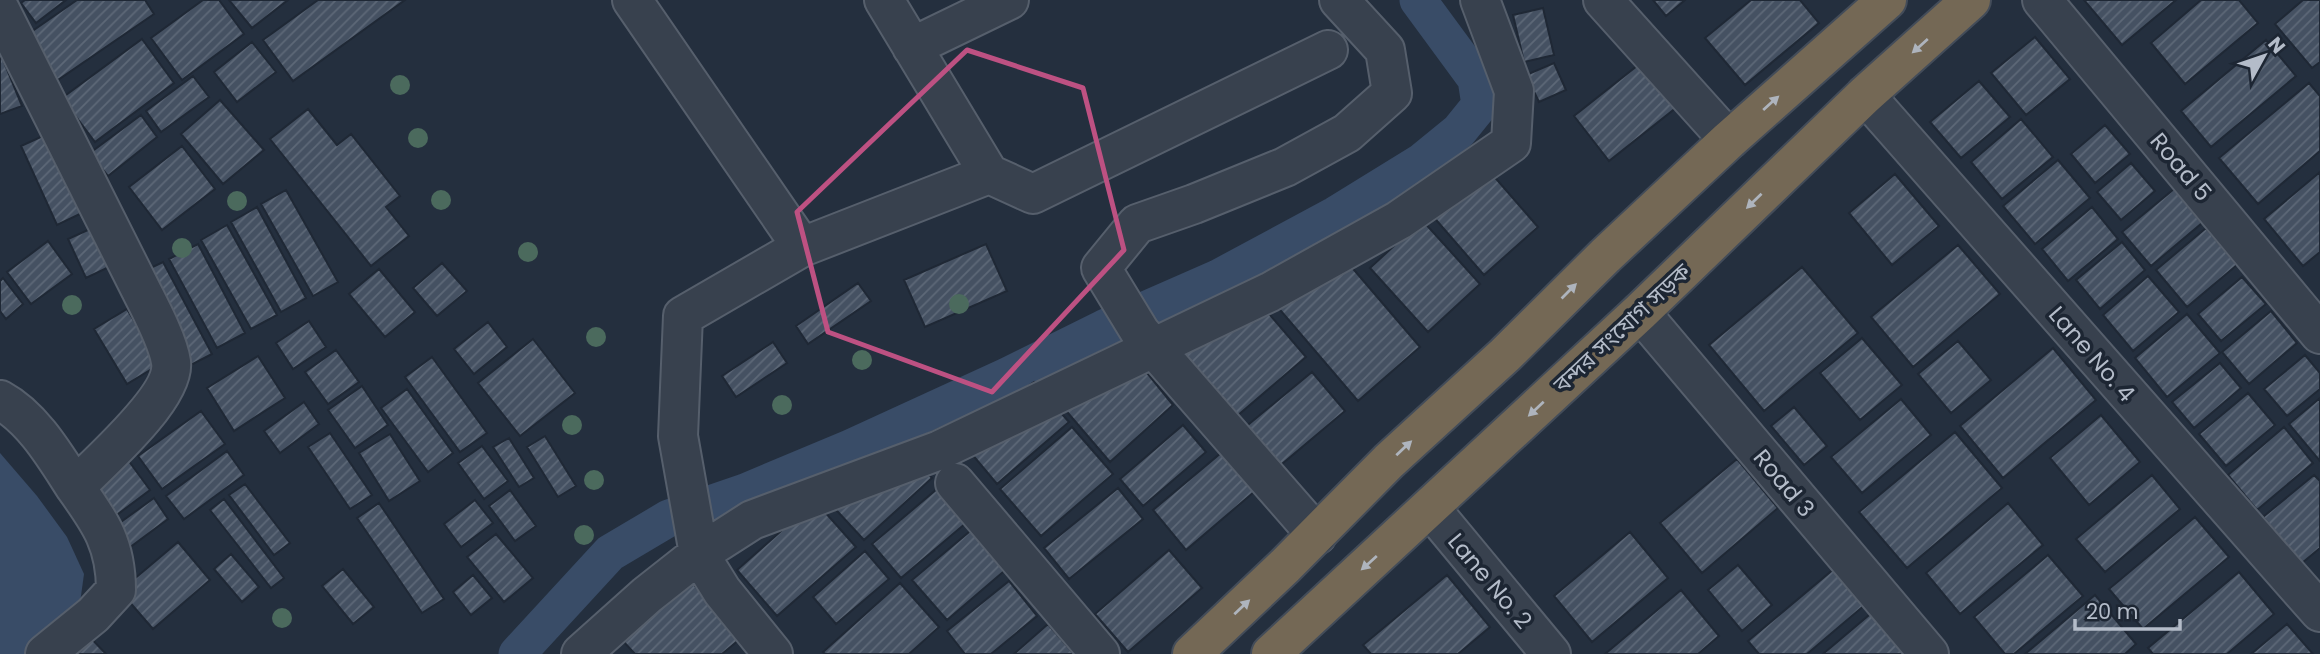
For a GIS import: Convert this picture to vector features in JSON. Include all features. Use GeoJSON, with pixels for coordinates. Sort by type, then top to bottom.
{"type":"FeatureCollection","features":[{"type":"Feature","properties":{"kind":"highway"},"geometry":{"type":"LineString","coordinates":[[1192,654],[1605,256],[1729,140],[1887,0]]}},
{"type":"Feature","properties":{"kind":"highway","name":"বন্দর সংযোগ সড়ক"},"geometry":{"type":"LineString","coordinates":[[1271,654],[1640,312],[1865,95],[1971,0]]}},
{"type":"Feature","properties":{"kind":"street"},"geometry":{"type":"LineString","coordinates":[[632,0],[802,247]]}},
{"type":"Feature","properties":{"kind":"street"},"geometry":{"type":"LineString","coordinates":[[884,0],[989,174],[1033,194],[1328,50]]}},
{"type":"Feature","properties":{"kind":"street"},"geometry":{"type":"LineString","coordinates":[[912,47],[1009,0]]}},
{"type":"Feature","properties":{"kind":"street"},"geometry":{"type":"LineString","coordinates":[[1317,535],[1140,332],[1101,268],[1137,224],[1285,167],[1348,133],[1392,93],[1385,50],[1339,0]]}},
{"type":"Feature","properties":{"kind":"street"},"geometry":{"type":"LineString","coordinates":[[581,654],[647,595],[699,554],[752,520],[940,450],[1270,292],[1399,220],[1511,143],[1514,91],[1480,0]]}},
{"type":"Feature","properties":{"kind":"street"},"geometry":{"type":"LineString","coordinates":[[1603,0],[1729,140]]}},
{"type":"Feature","properties":{"kind":"street","name":"Road 5"},"geometry":{"type":"LineString","coordinates":[[2042,0],[2320,334]]}},
{"type":"Feature","properties":{"kind":"street"},"geometry":{"type":"LineString","coordinates":[[0,10],[140,288],[172,363],[168,386],[145,416],[75,487]]}},
{"type":"Feature","properties":{"kind":"street","name":"Lane No. 4"},"geometry":{"type":"LineString","coordinates":[[1865,95],[2320,612]]}},
{"type":"Feature","properties":{"kind":"street"},"geometry":{"type":"LineString","coordinates":[[773,654],[722,591],[699,554],[678,436],[683,316],[802,247],[989,174]]}},
{"type":"Feature","properties":{"kind":"street","name":"Road 3"},"geometry":{"type":"LineString","coordinates":[[1640,312],[1929,654]]}},
{"type":"Feature","properties":{"kind":"street"},"geometry":{"type":"LineString","coordinates":[[0,400],[9,404],[31,425],[101,522],[116,564],[116,590],[93,615],[45,654]]}},
{"type":"Feature","properties":{"kind":"street"},"geometry":{"type":"LineString","coordinates":[[955,483],[1100,654]]}},
{"type":"Feature","properties":{"kind":"street","name":"Lane No. 2"},"geometry":{"type":"LineString","coordinates":[[1430,508],[1550,654]]}},
{"type":"Feature","properties":{"kind":"highlighted area"},"geometry":{"type":"Polygon","coordinates":[[[967,50],[1083,88],[1124,250],[992,392],[828,332],[797,212],[967,50]]]}},
{"type":"Feature","properties":{"kind":"water"},"geometry":{"type":"Polygon","coordinates":[[[0,453],[37,496],[67,537],[84,574],[80,603],[33,654],[0,654],[0,453]]]}},
{"type":"Feature","properties":{"kind":"building"},"geometry":{"type":"Polygon","coordinates":[[[25,0],[66,0],[36,23],[21,3],[25,0]]]}},
{"type":"Feature","properties":{"kind":"building"},"geometry":{"type":"Polygon","coordinates":[[[77,0],[145,0],[154,14],[52,84],[21,39],[77,0]]]}},
{"type":"Feature","properties":{"kind":"building"},"geometry":{"type":"Polygon","coordinates":[[[203,0],[219,0],[244,34],[182,80],[151,38],[203,0]]]}},
{"type":"Feature","properties":{"kind":"building"},"geometry":{"type":"Polygon","coordinates":[[[229,0],[288,0],[252,28],[229,0]]]}},
{"type":"Feature","properties":{"kind":"building"},"geometry":{"type":"Polygon","coordinates":[[[318,0],[405,0],[293,81],[263,40],[318,0]]]}},
{"type":"Feature","properties":{"kind":"building"},"geometry":{"type":"Polygon","coordinates":[[[1653,0],[1685,0],[1666,16],[1653,0]]]}},
{"type":"Feature","properties":{"kind":"building"},"geometry":{"type":"Polygon","coordinates":[[[1751,0],[1800,0],[1819,23],[1745,85],[1705,38],[1751,0]]]}},
{"type":"Feature","properties":{"kind":"building"},"geometry":{"type":"Polygon","coordinates":[[[2084,0],[2176,0],[2122,45],[2084,0]]]}},
{"type":"Feature","properties":{"kind":"building"},"geometry":{"type":"Polygon","coordinates":[[[2201,0],[2239,0],[2258,23],[2185,84],[2151,43],[2201,0]]]}},
{"type":"Feature","properties":{"kind":"building"},"geometry":{"type":"Polygon","coordinates":[[[2303,0],[2320,0],[2320,62],[2312,68],[2275,24],[2303,0]]]}},
{"type":"Feature","properties":{"kind":"building"},"geometry":{"type":"Polygon","coordinates":[[[1543,8],[1554,55],[1524,62],[1513,15],[1543,8]]]}},
{"type":"Feature","properties":{"kind":"building"},"geometry":{"type":"Polygon","coordinates":[[[2035,37],[2070,79],[2026,115],[1991,73],[2035,37]]]}},
{"type":"Feature","properties":{"kind":"building"},"geometry":{"type":"Polygon","coordinates":[[[142,39],[174,83],[95,142],[62,98],[142,39]]]}},
{"type":"Feature","properties":{"kind":"building"},"geometry":{"type":"Polygon","coordinates":[[[2266,40],[2296,76],[2211,147],[2181,111],[2266,40]]]}},
{"type":"Feature","properties":{"kind":"building"},"geometry":{"type":"Polygon","coordinates":[[[252,42],[276,72],[237,102],[214,72],[252,42]]]}},
{"type":"Feature","properties":{"kind":"building"},"geometry":{"type":"Polygon","coordinates":[[[0,52],[22,106],[0,114],[0,52]]]}},
{"type":"Feature","properties":{"kind":"building"},"geometry":{"type":"Polygon","coordinates":[[[1642,62],[1677,107],[1609,161],[1574,116],[1642,62]]]}},
{"type":"Feature","properties":{"kind":"building"},"geometry":{"type":"Polygon","coordinates":[[[1554,63],[1566,90],[1539,102],[1526,75],[1554,63]]]}},
{"type":"Feature","properties":{"kind":"building"},"geometry":{"type":"Polygon","coordinates":[[[193,76],[209,97],[161,132],[146,111],[193,76]]]}},
{"type":"Feature","properties":{"kind":"building"},"geometry":{"type":"Polygon","coordinates":[[[1979,81],[2010,117],[1961,158],[1930,122],[1979,81]]]}},
{"type":"Feature","properties":{"kind":"building"},"geometry":{"type":"Polygon","coordinates":[[[2309,83],[2320,96],[2320,151],[2258,204],[2219,158],[2309,83]]]}},
{"type":"Feature","properties":{"kind":"building"},"geometry":{"type":"Polygon","coordinates":[[[220,100],[264,150],[223,184],[181,134],[220,100]]]}},
{"type":"Feature","properties":{"kind":"building"},"geometry":{"type":"Polygon","coordinates":[[[308,109],[337,145],[351,134],[400,196],[386,207],[409,236],[371,266],[270,139],[308,109]]]}},
{"type":"Feature","properties":{"kind":"building"},"geometry":{"type":"Polygon","coordinates":[[[141,115],[157,137],[108,176],[90,153],[141,115]]]}},
{"type":"Feature","properties":{"kind":"building"},"geometry":{"type":"Polygon","coordinates":[[[2021,119],[2053,157],[2002,199],[1971,162],[2021,119]]]}},
{"type":"Feature","properties":{"kind":"building"},"geometry":{"type":"Polygon","coordinates":[[[2105,125],[2130,154],[2095,183],[2071,154],[2105,125]]]}},
{"type":"Feature","properties":{"kind":"building"},"geometry":{"type":"Polygon","coordinates":[[[45,135],[82,213],[57,225],[21,146],[45,135]]]}},
{"type":"Feature","properties":{"kind":"building"},"geometry":{"type":"Polygon","coordinates":[[[182,146],[215,189],[162,230],[129,187],[182,146]]]}},
{"type":"Feature","properties":{"kind":"building"},"geometry":{"type":"Polygon","coordinates":[[[2058,160],[2090,198],[2035,244],[2003,206],[2058,160]]]}},
{"type":"Feature","properties":{"kind":"building"},"geometry":{"type":"Polygon","coordinates":[[[2131,163],[2155,191],[2121,220],[2097,192],[2131,163]]]}},
{"type":"Feature","properties":{"kind":"building"},"geometry":{"type":"Polygon","coordinates":[[[1485,166],[1538,227],[1484,275],[1431,214],[1485,166]]]}},
{"type":"Feature","properties":{"kind":"building"},"geometry":{"type":"Polygon","coordinates":[[[2320,172],[2320,252],[2303,266],[2264,219],[2320,172]]]}},
{"type":"Feature","properties":{"kind":"building"},"geometry":{"type":"Polygon","coordinates":[[[1895,174],[1939,226],[1892,265],[1849,213],[1895,174]]]}},
{"type":"Feature","properties":{"kind":"building"},"geometry":{"type":"Polygon","coordinates":[[[2174,189],[2202,223],[2151,266],[2122,232],[2174,189]]]}},
{"type":"Feature","properties":{"kind":"building"},"geometry":{"type":"Polygon","coordinates":[[[286,190],[338,282],[313,296],[261,204],[286,190]]]}},
{"type":"Feature","properties":{"kind":"building"},"geometry":{"type":"Polygon","coordinates":[[[257,207],[306,298],[281,312],[231,222],[257,207]]]}},
{"type":"Feature","properties":{"kind":"building"},"geometry":{"type":"Polygon","coordinates":[[[2092,207],[2118,239],[2068,281],[2042,249],[2092,207]]]}},
{"type":"Feature","properties":{"kind":"building"},"geometry":{"type":"Polygon","coordinates":[[[1422,220],[1480,284],[1428,332],[1370,268],[1422,220]]]}},
{"type":"Feature","properties":{"kind":"building"},"geometry":{"type":"Polygon","coordinates":[[[227,225],[277,315],[251,329],[201,240],[227,225]]]}},
{"type":"Feature","properties":{"kind":"building"},"geometry":{"type":"Polygon","coordinates":[[[2206,228],[2237,265],[2187,307],[2156,270],[2206,228]]]}},
{"type":"Feature","properties":{"kind":"building"},"geometry":{"type":"Polygon","coordinates":[[[90,229],[109,267],[86,278],[68,239],[90,229]]]}},
{"type":"Feature","properties":{"kind":"building"},"geometry":{"type":"Polygon","coordinates":[[[48,241],[72,274],[31,304],[7,272],[48,241]]]}},
{"type":"Feature","properties":{"kind":"building"},"geometry":{"type":"Polygon","coordinates":[[[2122,242],[2145,270],[2100,309],[2076,280],[2122,242]]]}},
{"type":"Feature","properties":{"kind":"building"},"geometry":{"type":"Polygon","coordinates":[[[198,244],[245,333],[217,348],[169,259],[198,244]]]}},
{"type":"Feature","properties":{"kind":"building"},"geometry":{"type":"Polygon","coordinates":[[[986,244],[1007,291],[925,327],[904,280],[986,244]]]}},
{"type":"Feature","properties":{"kind":"building"},"geometry":{"type":"Polygon","coordinates":[[[1958,245],[2000,294],[1913,367],[1871,317],[1958,245]]]}},
{"type":"Feature","properties":{"kind":"building"},"geometry":{"type":"Polygon","coordinates":[[[1343,257],[1420,347],[1358,401],[1275,304],[1343,257]]]}},
{"type":"Feature","properties":{"kind":"building"},"geometry":{"type":"Polygon","coordinates":[[[163,262],[212,354],[189,366],[140,273],[163,262]]]}},
{"type":"Feature","properties":{"kind":"building"},"geometry":{"type":"Polygon","coordinates":[[[442,263],[467,291],[437,316],[413,288],[442,263]]]}},
{"type":"Feature","properties":{"kind":"building"},"geometry":{"type":"Polygon","coordinates":[[[1802,267],[1858,333],[1764,411],[1709,345],[1802,267]]]}},
{"type":"Feature","properties":{"kind":"building"},"geometry":{"type":"Polygon","coordinates":[[[379,269],[415,312],[385,337],[349,294],[379,269]]]}},
{"type":"Feature","properties":{"kind":"building"},"geometry":{"type":"Polygon","coordinates":[[[2148,276],[2179,312],[2133,351],[2103,315],[2148,276]]]}},
{"type":"Feature","properties":{"kind":"building"},"geometry":{"type":"Polygon","coordinates":[[[2242,277],[2266,304],[2221,341],[2198,314],[2242,277]]]}},
{"type":"Feature","properties":{"kind":"building"},"geometry":{"type":"Polygon","coordinates":[[[3,278],[23,304],[6,319],[0,311],[0,281],[3,278]]]}},
{"type":"Feature","properties":{"kind":"building"},"geometry":{"type":"Polygon","coordinates":[[[858,283],[871,301],[808,344],[796,326],[858,283]]]}},
{"type":"Feature","properties":{"kind":"building"},"geometry":{"type":"Polygon","coordinates":[[[1252,294],[1306,357],[1237,416],[1177,348],[1252,294]]]}},
{"type":"Feature","properties":{"kind":"building"},"geometry":{"type":"Polygon","coordinates":[[[127,309],[160,364],[127,384],[94,329],[127,309]]]}},
{"type":"Feature","properties":{"kind":"building"},"geometry":{"type":"Polygon","coordinates":[[[2271,311],[2297,343],[2249,384],[2222,352],[2271,311]]]}},
{"type":"Feature","properties":{"kind":"building"},"geometry":{"type":"Polygon","coordinates":[[[2187,314],[2220,353],[2167,397],[2135,358],[2187,314]]]}},
{"type":"Feature","properties":{"kind":"building"},"geometry":{"type":"Polygon","coordinates":[[[309,321],[326,347],[293,369],[276,343],[309,321]]]}},
{"type":"Feature","properties":{"kind":"building"},"geometry":{"type":"Polygon","coordinates":[[[488,322],[507,347],[474,374],[454,349],[488,322]]]}},
{"type":"Feature","properties":{"kind":"building"},"geometry":{"type":"Polygon","coordinates":[[[1862,338],[1902,385],[1860,420],[1820,373],[1862,338]]]}},
{"type":"Feature","properties":{"kind":"building"},"geometry":{"type":"Polygon","coordinates":[[[533,339],[575,393],[520,436],[478,383],[533,339]]]}},
{"type":"Feature","properties":{"kind":"building"},"geometry":{"type":"Polygon","coordinates":[[[1958,341],[1991,380],[1951,413],[1918,374],[1958,341]]]}},
{"type":"Feature","properties":{"kind":"building"},"geometry":{"type":"Polygon","coordinates":[[[773,342],[787,363],[736,397],[722,376],[773,342]]]}},
{"type":"Feature","properties":{"kind":"building"},"geometry":{"type":"Polygon","coordinates":[[[1123,343],[1173,405],[1110,462],[1044,385],[1123,343]]]}},
{"type":"Feature","properties":{"kind":"building"},"geometry":{"type":"Polygon","coordinates":[[[2053,348],[2096,400],[2003,478],[1960,426],[2053,348]]]}},
{"type":"Feature","properties":{"kind":"building"},"geometry":{"type":"Polygon","coordinates":[[[336,350],[359,382],[328,404],[305,372],[336,350]]]}},
{"type":"Feature","properties":{"kind":"building"},"geometry":{"type":"Polygon","coordinates":[[[2305,355],[2320,373],[2320,389],[2287,416],[2264,389],[2305,355]]]}},
{"type":"Feature","properties":{"kind":"building"},"geometry":{"type":"Polygon","coordinates":[[[258,356],[285,398],[234,431],[207,388],[258,356]]]}},
{"type":"Feature","properties":{"kind":"building"},"geometry":{"type":"Polygon","coordinates":[[[432,357],[487,433],[460,452],[405,377],[432,357]]]}},
{"type":"Feature","properties":{"kind":"building"},"geometry":{"type":"Polygon","coordinates":[[[2220,363],[2241,388],[2194,428],[2172,402],[2220,363]]]}},
{"type":"Feature","properties":{"kind":"building"},"geometry":{"type":"Polygon","coordinates":[[[1312,372],[1345,411],[1276,469],[1243,429],[1312,372]]]}},
{"type":"Feature","properties":{"kind":"building"},"geometry":{"type":"Polygon","coordinates":[[[1034,382],[1069,422],[997,484],[955,434],[1034,382]]]}},
{"type":"Feature","properties":{"kind":"building"},"geometry":{"type":"Polygon","coordinates":[[[362,386],[388,425],[355,448],[328,410],[362,386]]]}},
{"type":"Feature","properties":{"kind":"building"},"geometry":{"type":"Polygon","coordinates":[[[407,389],[453,453],[428,472],[381,408],[407,389]]]}},
{"type":"Feature","properties":{"kind":"building"},"geometry":{"type":"Polygon","coordinates":[[[2248,393],[2275,425],[2226,466],[2199,434],[2248,393]]]}},
{"type":"Feature","properties":{"kind":"building"},"geometry":{"type":"Polygon","coordinates":[[[2320,398],[2320,461],[2289,424],[2320,398]]]}},
{"type":"Feature","properties":{"kind":"building"},"geometry":{"type":"Polygon","coordinates":[[[1901,399],[1931,435],[1862,493],[1831,457],[1901,399]]]}},
{"type":"Feature","properties":{"kind":"building"},"geometry":{"type":"Polygon","coordinates":[[[304,402],[319,424],[280,453],[264,431],[304,402]]]}},
{"type":"Feature","properties":{"kind":"building"},"geometry":{"type":"Polygon","coordinates":[[[1794,407],[1827,446],[1804,465],[1771,426],[1794,407]]]}},
{"type":"Feature","properties":{"kind":"building"},"geometry":{"type":"Polygon","coordinates":[[[201,411],[225,444],[162,489],[138,456],[201,411]]]}},
{"type":"Feature","properties":{"kind":"building"},"geometry":{"type":"Polygon","coordinates":[[[2101,415],[2140,462],[2089,505],[2050,458],[2101,415]]]}},
{"type":"Feature","properties":{"kind":"building"},"geometry":{"type":"Polygon","coordinates":[[[1183,425],[1206,452],[1143,506],[1120,479],[1183,425]]]}},
{"type":"Feature","properties":{"kind":"building"},"geometry":{"type":"Polygon","coordinates":[[[1072,427],[1113,474],[1041,536],[1000,489],[1072,427]]]}},
{"type":"Feature","properties":{"kind":"building"},"geometry":{"type":"Polygon","coordinates":[[[2284,427],[2313,463],[2257,510],[2228,475],[2284,427]]]}},
{"type":"Feature","properties":{"kind":"building"},"geometry":{"type":"Polygon","coordinates":[[[1955,432],[2002,488],[1907,568],[1859,512],[1955,432]]]}},
{"type":"Feature","properties":{"kind":"building"},"geometry":{"type":"Polygon","coordinates":[[[330,433],[372,495],[350,509],[308,447],[330,433]]]}},
{"type":"Feature","properties":{"kind":"building"},"geometry":{"type":"Polygon","coordinates":[[[390,434],[420,481],[389,501],[359,453],[390,434]]]}},
{"type":"Feature","properties":{"kind":"building"},"geometry":{"type":"Polygon","coordinates":[[[545,436],[576,486],[558,497],[527,447],[545,436]]]}},
{"type":"Feature","properties":{"kind":"building"},"geometry":{"type":"Polygon","coordinates":[[[509,438],[534,478],[519,487],[493,447],[509,438]]]}},
{"type":"Feature","properties":{"kind":"building"},"geometry":{"type":"Polygon","coordinates":[[[482,446],[508,481],[484,499],[458,463],[482,446]]]}},
{"type":"Feature","properties":{"kind":"building"},"geometry":{"type":"Polygon","coordinates":[[[227,451],[244,475],[184,519],[166,496],[227,451]]]}},
{"type":"Feature","properties":{"kind":"building"},"geometry":{"type":"Polygon","coordinates":[[[908,451],[932,478],[864,540],[827,500],[908,451]]]}},
{"type":"Feature","properties":{"kind":"building"},"geometry":{"type":"Polygon","coordinates":[[[1221,453],[1254,492],[1186,550],[1153,510],[1221,453]]]}},
{"type":"Feature","properties":{"kind":"building"},"geometry":{"type":"Polygon","coordinates":[[[1737,459],[1778,508],[1702,573],[1660,523],[1737,459]]]}},
{"type":"Feature","properties":{"kind":"building"},"geometry":{"type":"Polygon","coordinates":[[[128,460],[150,490],[114,517],[92,487],[128,460]]]}},
{"type":"Feature","properties":{"kind":"building"},"geometry":{"type":"Polygon","coordinates":[[[2152,475],[2180,509],[2105,572],[2076,539],[2152,475]]]}},
{"type":"Feature","properties":{"kind":"building"},"geometry":{"type":"Polygon","coordinates":[[[2314,475],[2320,481],[2320,548],[2302,563],[2263,517],[2314,475]]]}},
{"type":"Feature","properties":{"kind":"building"},"geometry":{"type":"Polygon","coordinates":[[[245,484],[290,543],[274,555],[229,495],[245,484]]]}},
{"type":"Feature","properties":{"kind":"building"},"geometry":{"type":"Polygon","coordinates":[[[1118,488],[1143,519],[1069,579],[1044,548],[1118,488]]]}},
{"type":"Feature","properties":{"kind":"building"},"geometry":{"type":"Polygon","coordinates":[[[937,489],[966,523],[901,578],[872,544],[937,489]]]}},
{"type":"Feature","properties":{"kind":"building"},"geometry":{"type":"Polygon","coordinates":[[[510,490],[536,526],[515,541],[489,506],[510,490]]]}},
{"type":"Feature","properties":{"kind":"building"},"geometry":{"type":"Polygon","coordinates":[[[154,498],[168,519],[129,548],[114,527],[154,498]]]}},
{"type":"Feature","properties":{"kind":"building"},"geometry":{"type":"Polygon","coordinates":[[[224,499],[284,578],[271,588],[210,510],[224,499]]]}},
{"type":"Feature","properties":{"kind":"building"},"geometry":{"type":"Polygon","coordinates":[[[475,500],[493,523],[461,547],[444,524],[475,500]]]}},
{"type":"Feature","properties":{"kind":"building"},"geometry":{"type":"Polygon","coordinates":[[[815,501],[856,547],[777,616],[737,570],[815,501]]]}},
{"type":"Feature","properties":{"kind":"building"},"geometry":{"type":"Polygon","coordinates":[[[379,503],[444,599],[422,613],[357,518],[379,503]]]}},
{"type":"Feature","properties":{"kind":"building"},"geometry":{"type":"Polygon","coordinates":[[[2008,503],[2043,545],[1960,614],[1926,573],[2008,503]]]}},
{"type":"Feature","properties":{"kind":"building"},"geometry":{"type":"Polygon","coordinates":[[[2195,517],[2229,557],[2143,629],[2109,589],[2195,517]]]}},
{"type":"Feature","properties":{"kind":"building"},"geometry":{"type":"Polygon","coordinates":[[[975,527],[1010,566],[947,620],[912,580],[975,527]]]}},
{"type":"Feature","properties":{"kind":"building"},"geometry":{"type":"Polygon","coordinates":[[[1630,532],[1668,578],[1592,642],[1554,596],[1630,532]]]}},
{"type":"Feature","properties":{"kind":"building"},"geometry":{"type":"Polygon","coordinates":[[[496,534],[533,578],[504,602],[467,557],[496,534]]]}},
{"type":"Feature","properties":{"kind":"building"},"geometry":{"type":"Polygon","coordinates":[[[178,542],[210,580],[153,629],[120,591],[178,542]]]}},
{"type":"Feature","properties":{"kind":"building"},"geometry":{"type":"Polygon","coordinates":[[[1169,550],[1202,588],[1128,652],[1095,614],[1169,550]]]}},
{"type":"Feature","properties":{"kind":"building"},"geometry":{"type":"Polygon","coordinates":[[[865,551],[889,579],[836,624],[813,597],[865,551]]]}},
{"type":"Feature","properties":{"kind":"building"},"geometry":{"type":"Polygon","coordinates":[[[231,554],[259,587],[242,602],[214,569],[231,554]]]}},
{"type":"Feature","properties":{"kind":"building"},"geometry":{"type":"Polygon","coordinates":[[[2048,555],[2083,596],[2014,654],[2005,654],[1974,617],[2048,555]]]}},
{"type":"Feature","properties":{"kind":"building"},"geometry":{"type":"Polygon","coordinates":[[[1738,565],[1772,605],[1742,631],[1708,590],[1738,565]]]}},
{"type":"Feature","properties":{"kind":"building"},"geometry":{"type":"Polygon","coordinates":[[[1835,568],[1866,604],[1807,654],[1759,654],[1748,641],[1835,568]]]}},
{"type":"Feature","properties":{"kind":"building"},"geometry":{"type":"Polygon","coordinates":[[[343,569],[374,607],[353,624],[322,586],[343,569]]]}},
{"type":"Feature","properties":{"kind":"building"},"geometry":{"type":"Polygon","coordinates":[[[2239,572],[2274,614],[2227,654],[2153,654],[2148,648],[2239,572]]]}},
{"type":"Feature","properties":{"kind":"building"},"geometry":{"type":"Polygon","coordinates":[[[473,575],[492,598],[471,615],[453,592],[473,575]]]}},
{"type":"Feature","properties":{"kind":"building"},"geometry":{"type":"Polygon","coordinates":[[[1447,575],[1490,627],[1458,654],[1371,654],[1363,645],[1447,575]]]}},
{"type":"Feature","properties":{"kind":"building"},"geometry":{"type":"Polygon","coordinates":[[[691,581],[740,639],[722,654],[635,654],[622,640],[691,581]]]}},
{"type":"Feature","properties":{"kind":"building"},"geometry":{"type":"Polygon","coordinates":[[[1009,581],[1037,616],[991,654],[965,654],[947,631],[1009,581]]]}},
{"type":"Feature","properties":{"kind":"building"},"geometry":{"type":"Polygon","coordinates":[[[900,583],[939,627],[909,654],[823,652],[900,583]]]}},
{"type":"Feature","properties":{"kind":"building"},"geometry":{"type":"Polygon","coordinates":[[[1681,590],[1719,636],[1698,654],[1605,654],[1681,590]]]}},
{"type":"Feature","properties":{"kind":"building"},"geometry":{"type":"Polygon","coordinates":[[[2095,595],[2136,644],[2125,654],[2025,654],[2095,595]]]}},
{"type":"Feature","properties":{"kind":"building"},"geometry":{"type":"Polygon","coordinates":[[[1875,610],[1912,654],[1823,654],[1875,610]]]}},
{"type":"Feature","properties":{"kind":"building"},"geometry":{"type":"Polygon","coordinates":[[[1048,624],[1074,654],[1014,654],[1048,624]]]}},
{"type":"Feature","properties":{"kind":"building"},"geometry":{"type":"Polygon","coordinates":[[[2287,624],[2313,654],[2251,654],[2287,624]]]}},
{"type":"Feature","properties":{"kind":"building"},"geometry":{"type":"Polygon","coordinates":[[[86,633],[106,654],[63,654],[86,633]]]}},
{"type":"Feature","properties":{"kind":"waterway"},"geometry":{"type":"LineString","coordinates":[[517,654],[610,553],[669,518],[745,492],[850,448],[1104,328],[1218,278],[1335,215],[1421,162],[1459,131],[1480,105],[1476,79],[1418,0]]}}]}
